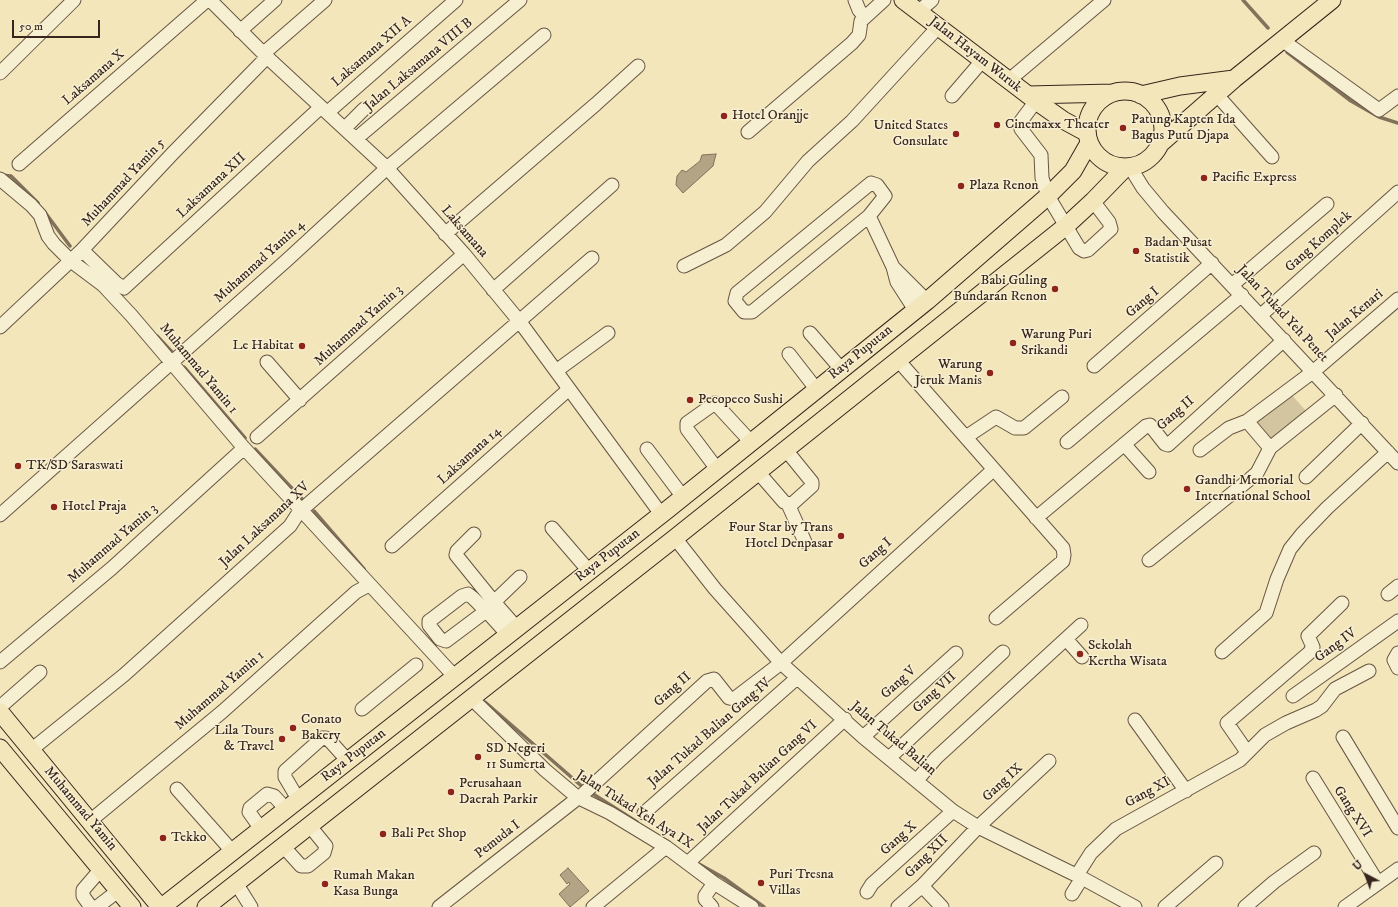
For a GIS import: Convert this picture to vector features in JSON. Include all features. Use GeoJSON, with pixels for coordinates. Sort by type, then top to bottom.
{"type":"FeatureCollection","features":[{"type":"Feature","properties":{"kind":"main road","name":"Jalan Hayam Wuruk"},"geometry":{"type":"LineString","coordinates":[[903,0],[939,26],[1008,81],[1088,138]]}},
{"type":"Feature","properties":{"kind":"main road"},"geometry":{"type":"LineString","coordinates":[[1161,143],[1163,132],[1160,115],[1151,101],[1141,95],[1124,91],[1115,92],[1106,96],[1091,112],[1088,122],[1088,138],[1100,158],[1108,163],[1132,166],[1151,158],[1161,143],[1216,94],[1332,0]]}},
{"type":"Feature","properties":{"kind":"main road"},"geometry":{"type":"LineString","coordinates":[[1141,95],[1180,86],[1234,79]]}},
{"type":"Feature","properties":{"kind":"main road","name":"Jalan Hayam Wuruk"},"geometry":{"type":"LineString","coordinates":[[1032,98],[1115,92]]}},
{"type":"Feature","properties":{"kind":"main road","name":"Raya Puputan"},"geometry":{"type":"LineString","coordinates":[[161,907],[348,762],[842,370],[1048,196],[1073,171],[1088,138]]}},
{"type":"Feature","properties":{"kind":"main road","name":"Raya Puputan"},"geometry":{"type":"LineString","coordinates":[[206,907],[675,538],[897,359],[1066,226],[1132,166]]}},
{"type":"Feature","properties":{"kind":"main road"},"geometry":{"type":"LineString","coordinates":[[567,589],[583,609]]}},
{"type":"Feature","properties":{"kind":"main road","name":"Muhammad Yamin"},"geometry":{"type":"LineString","coordinates":[[0,712],[161,907]]}},
{"type":"Feature","properties":{"kind":"main road","name":"Muhammad Yamin"},"geometry":{"type":"LineString","coordinates":[[0,748],[130,906]]}},
{"type":"Feature","properties":{"kind":"main road"},"geometry":{"type":"LineString","coordinates":[[261,829],[281,848]]}},
{"type":"Feature","properties":{"kind":"street"},"geometry":{"type":"LineString","coordinates":[[0,73],[74,0]]}},
{"type":"Feature","properties":{"kind":"street","name":"Laksamana X"},"geometry":{"type":"LineString","coordinates":[[19,164],[207,0]]}},
{"type":"Feature","properties":{"kind":"street","name":"Laksamana"},"geometry":{"type":"LineString","coordinates":[[210,0],[265,55],[357,138],[387,168],[464,254],[520,322],[660,514]]}},
{"type":"Feature","properties":{"kind":"street"},"geometry":{"type":"LineString","coordinates":[[240,31],[275,0]]}},
{"type":"Feature","properties":{"kind":"street","name":"Muhammad Yamin 5"},"geometry":{"type":"LineString","coordinates":[[0,327],[82,250],[265,55],[325,0]]}},
{"type":"Feature","properties":{"kind":"street","name":"Laksamana XII A"},"geometry":{"type":"LineString","coordinates":[[325,110],[456,0]]}},
{"type":"Feature","properties":{"kind":"street","name":"Jalan Laksamana VIII B"},"geometry":{"type":"LineString","coordinates":[[357,138],[520,0]]}},
{"type":"Feature","properties":{"kind":"street"},"geometry":{"type":"LineString","coordinates":[[855,0],[859,10],[866,17]]}},
{"type":"Feature","properties":{"kind":"street"},"geometry":{"type":"LineString","coordinates":[[748,132],[852,44],[859,35],[861,22],[884,0]]}},
{"type":"Feature","properties":{"kind":"street"},"geometry":{"type":"LineString","coordinates":[[918,12],[932,0]]}},
{"type":"Feature","properties":{"kind":"street"},"geometry":{"type":"LineString","coordinates":[[1008,81],[1104,0]]}},
{"type":"Feature","properties":{"kind":"street"},"geometry":{"type":"LineString","coordinates":[[684,266],[726,245],[765,212],[808,161],[852,121],[939,26]]}},
{"type":"Feature","properties":{"kind":"street","name":"Muhammad Yamin 4"},"geometry":{"type":"LineString","coordinates":[[0,515],[387,168],[544,36]]}},
{"type":"Feature","properties":{"kind":"street"},"geometry":{"type":"LineString","coordinates":[[1282,40],[1379,110],[1398,96]]}},
{"type":"Feature","properties":{"kind":"street"},"geometry":{"type":"LineString","coordinates":[[952,96],[982,61]]}},
{"type":"Feature","properties":{"kind":"street"},"geometry":{"type":"LineString","coordinates":[[445,234],[638,66]]}},
{"type":"Feature","properties":{"kind":"street"},"geometry":{"type":"LineString","coordinates":[[1216,94],[1272,157]]}},
{"type":"Feature","properties":{"kind":"street"},"geometry":{"type":"LineString","coordinates":[[1032,98],[1020,126],[1021,130],[1041,156],[1042,178],[1048,196],[1079,248],[1084,251],[1088,250],[1109,232],[1111,226],[1093,201]]}},
{"type":"Feature","properties":{"kind":"street"},"geometry":{"type":"LineString","coordinates":[[345,128],[364,109]]}},
{"type":"Feature","properties":{"kind":"street","name":"Laksamana XII"},"geometry":{"type":"LineString","coordinates":[[82,250],[116,283],[124,288],[325,110]]}},
{"type":"Feature","properties":{"kind":"street","name":"Jalan Tukad Yeh Penet"},"geometry":{"type":"LineString","coordinates":[[1132,166],[1143,188],[1163,212],[1395,457]]}},
{"type":"Feature","properties":{"kind":"street","name":"Muhammad Yamin 1"},"geometry":{"type":"LineString","coordinates":[[1,181],[31,205],[40,216],[48,236],[71,261],[103,285],[244,448],[302,509],[369,585],[455,677]]}},
{"type":"Feature","properties":{"kind":"street"},"geometry":{"type":"LineString","coordinates":[[871,183],[877,185],[886,196],[869,216],[752,312],[744,312],[735,301],[738,293],[871,183]]}},
{"type":"Feature","properties":{"kind":"street"},"geometry":{"type":"LineString","coordinates":[[493,290],[612,185]]}},
{"type":"Feature","properties":{"kind":"street","name":"Gang Komplek"},"geometry":{"type":"LineString","coordinates":[[1260,316],[1398,192]]}},
{"type":"Feature","properties":{"kind":"street"},"geometry":{"type":"LineString","coordinates":[[1232,285],[1327,204]]}},
{"type":"Feature","properties":{"kind":"street"},"geometry":{"type":"LineString","coordinates":[[869,216],[901,291],[920,305]]}},
{"type":"Feature","properties":{"kind":"street","name":"Muhammad Yamin 3"},"geometry":{"type":"LineString","coordinates":[[257,437],[464,254]]}},
{"type":"Feature","properties":{"kind":"street","name":"Jalan Laksamana XV"},"geometry":{"type":"LineString","coordinates":[[31,750],[124,675],[290,526],[302,509],[520,322],[592,258]]}},
{"type":"Feature","properties":{"kind":"street","name":"Gang I"},"geometry":{"type":"LineString","coordinates":[[1094,366],[1212,263]]}},
{"type":"Feature","properties":{"kind":"street"},"geometry":{"type":"LineString","coordinates":[[1068,442],[1242,295]]}},
{"type":"Feature","properties":{"kind":"street","name":"Jalan Kenari"},"geometry":{"type":"LineString","coordinates":[[1200,450],[1229,428],[1247,421],[1314,371],[1398,299]]}},
{"type":"Feature","properties":{"kind":"street"},"geometry":{"type":"LineString","coordinates":[[556,371],[608,333]]}},
{"type":"Feature","properties":{"kind":"street"},"geometry":{"type":"LineString","coordinates":[[810,333],[842,370]]}},
{"type":"Feature","properties":{"kind":"street","name":"Gang II"},"geometry":{"type":"LineString","coordinates":[[1036,518],[1148,425],[1150,425],[1165,444],[1168,445],[1284,340]]}},
{"type":"Feature","properties":{"kind":"street"},"geometry":{"type":"LineString","coordinates":[[789,354],[816,390]]}},
{"type":"Feature","properties":{"kind":"street"},"geometry":{"type":"LineString","coordinates":[[897,359],[1063,548],[1064,555],[1062,561],[996,618]]}},
{"type":"Feature","properties":{"kind":"street"},"geometry":{"type":"LineString","coordinates":[[267,362],[300,400]]}},
{"type":"Feature","properties":{"kind":"street","name":"Laksamana 14"},"geometry":{"type":"LineString","coordinates":[[392,546],[569,389]]}},
{"type":"Feature","properties":{"kind":"street"},"geometry":{"type":"LineString","coordinates":[[1149,560],[1257,473],[1270,448],[1336,395]]}},
{"type":"Feature","properties":{"kind":"street"},"geometry":{"type":"LineString","coordinates":[[966,437],[996,417],[1015,428],[1024,428],[1062,397]]}},
{"type":"Feature","properties":{"kind":"street"},"geometry":{"type":"LineString","coordinates":[[717,469],[687,429],[688,423],[715,404],[751,442]]}},
{"type":"Feature","properties":{"kind":"street"},"geometry":{"type":"LineString","coordinates":[[1247,421],[1270,448]]}},
{"type":"Feature","properties":{"kind":"street"},"geometry":{"type":"LineString","coordinates":[[1306,477],[1362,423]]}},
{"type":"Feature","properties":{"kind":"street"},"geometry":{"type":"LineString","coordinates":[[1124,444],[1149,472]]}},
{"type":"Feature","properties":{"kind":"street","name":"Muhammad Yamin 3"},"geometry":{"type":"LineString","coordinates":[[0,662],[112,568],[244,448]]}},
{"type":"Feature","properties":{"kind":"street"},"geometry":{"type":"LineString","coordinates":[[647,450],[683,497]]}},
{"type":"Feature","properties":{"kind":"street"},"geometry":{"type":"LineString","coordinates":[[786,450],[812,482],[812,486],[792,504],[788,504]]}},
{"type":"Feature","properties":{"kind":"street"},"geometry":{"type":"LineString","coordinates":[[1222,652],[1266,613],[1277,579],[1290,549],[1302,534],[1327,508],[1395,457]]}},
{"type":"Feature","properties":{"kind":"street","name":"Gang I"},"geometry":{"type":"LineString","coordinates":[[781,663],[993,470]]}},
{"type":"Feature","properties":{"kind":"street"},"geometry":{"type":"LineString","coordinates":[[758,472],[788,504],[805,542]]}},
{"type":"Feature","properties":{"kind":"street"},"geometry":{"type":"LineString","coordinates":[[552,528],[589,571]]}},
{"type":"Feature","properties":{"kind":"street"},"geometry":{"type":"LineString","coordinates":[[474,534],[457,551],[456,555],[490,606],[512,632]]}},
{"type":"Feature","properties":{"kind":"street","name":"Jalan Tukad Balian"},"geometry":{"type":"LineString","coordinates":[[675,538],[715,589],[781,663],[845,719],[863,737],[954,811],[978,827],[1079,877],[1135,907]]}},
{"type":"Feature","properties":{"kind":"street"},"geometry":{"type":"LineString","coordinates":[[490,606],[520,577]]}},
{"type":"Feature","properties":{"kind":"street","name":"Muhammad Yamin 1"},"geometry":{"type":"LineString","coordinates":[[90,821],[222,712],[356,592],[369,585]]}},
{"type":"Feature","properties":{"kind":"street"},"geometry":{"type":"LineString","coordinates":[[1247,752],[1227,723],[1310,652],[1313,647],[1308,636],[1342,603]]}},
{"type":"Feature","properties":{"kind":"street","name":"Gang IV"},"geometry":{"type":"LineString","coordinates":[[1293,696],[1398,621]]}},
{"type":"Feature","properties":{"kind":"street"},"geometry":{"type":"LineString","coordinates":[[917,780],[936,758],[1081,625]]}},
{"type":"Feature","properties":{"kind":"street"},"geometry":{"type":"LineString","coordinates":[[1066,639],[1082,657]]}},
{"type":"Feature","properties":{"kind":"street","name":"Gang VII"},"geometry":{"type":"LineString","coordinates":[[889,758],[1003,652]]}},
{"type":"Feature","properties":{"kind":"street","name":"Gang V"},"geometry":{"type":"LineString","coordinates":[[863,737],[956,653]]}},
{"type":"Feature","properties":{"kind":"street"},"geometry":{"type":"LineString","coordinates":[[1398,653],[1394,660],[1398,668]]}},
{"type":"Feature","properties":{"kind":"street","name":"Gang II"},"geometry":{"type":"LineString","coordinates":[[585,792],[706,681],[714,680],[729,698],[734,699],[781,663]]}},
{"type":"Feature","properties":{"kind":"street"},"geometry":{"type":"LineString","coordinates":[[362,709],[416,665]]}},
{"type":"Feature","properties":{"kind":"street","name":"Gang XI"},"geometry":{"type":"LineString","coordinates":[[1072,894],[1091,853],[1116,829],[1240,760],[1265,735],[1286,722],[1316,710],[1322,706],[1335,689],[1369,671]]}},
{"type":"Feature","properties":{"kind":"street"},"geometry":{"type":"LineString","coordinates":[[0,708],[40,672]]}},
{"type":"Feature","properties":{"kind":"street","name":"Jalan Tukad Balian Gang IV"},"geometry":{"type":"LineString","coordinates":[[644,813],[797,678]]}},
{"type":"Feature","properties":{"kind":"street","name":"Jalan Tukad Yeh Aya IX"},"geometry":{"type":"LineString","coordinates":[[471,698],[546,770],[585,792],[610,813],[666,847],[714,883],[752,907]]}},
{"type":"Feature","properties":{"kind":"street","name":"Jalan Tukad Balian Gang VI"},"geometry":{"type":"LineString","coordinates":[[692,859],[845,719]]}},
{"type":"Feature","properties":{"kind":"street"},"geometry":{"type":"LineString","coordinates":[[1135,720],[1186,791]]}},
{"type":"Feature","properties":{"kind":"street"},"geometry":{"type":"LineString","coordinates":[[1343,737],[1398,828]]}},
{"type":"Feature","properties":{"kind":"street"},"geometry":{"type":"LineString","coordinates":[[292,804],[285,777],[285,771],[322,738],[326,738],[330,741],[348,762]]}},
{"type":"Feature","properties":{"kind":"street","name":"Gang IX"},"geometry":{"type":"LineString","coordinates":[[978,827],[1049,761]]}},
{"type":"Feature","properties":{"kind":"street","name":"Gang XVI"},"geometry":{"type":"LineString","coordinates":[[1312,778],[1378,883]]}},
{"type":"Feature","properties":{"kind":"street"},"geometry":{"type":"LineString","coordinates":[[178,789],[232,851]]}},
{"type":"Feature","properties":{"kind":"street","name":"Pemuda I"},"geometry":{"type":"LineString","coordinates":[[439,907],[585,792]]}},
{"type":"Feature","properties":{"kind":"street"},"geometry":{"type":"LineString","coordinates":[[261,829],[249,812],[250,808],[267,794],[292,804]]}},
{"type":"Feature","properties":{"kind":"street","name":"Gang X"},"geometry":{"type":"LineString","coordinates":[[867,892],[872,884],[954,811]]}},
{"type":"Feature","properties":{"kind":"street"},"geometry":{"type":"LineString","coordinates":[[281,848],[301,866],[308,866],[324,853],[326,846],[309,826]]}},
{"type":"Feature","properties":{"kind":"street","name":"Gang XII"},"geometry":{"type":"LineString","coordinates":[[898,907],[922,886],[978,827]]}},
{"type":"Feature","properties":{"kind":"street"},"geometry":{"type":"LineString","coordinates":[[593,907],[666,847]]}},
{"type":"Feature","properties":{"kind":"street"},"geometry":{"type":"LineString","coordinates":[[1245,907],[1274,882],[1314,853]]}},
{"type":"Feature","properties":{"kind":"street"},"geometry":{"type":"LineString","coordinates":[[1165,907],[1216,863]]}},
{"type":"Feature","properties":{"kind":"street"},"geometry":{"type":"LineString","coordinates":[[91,907],[83,896],[83,890],[101,869]]}},
{"type":"Feature","properties":{"kind":"street"},"geometry":{"type":"LineString","coordinates":[[1345,907],[1398,869]]}},
{"type":"Feature","properties":{"kind":"street"},"geometry":{"type":"LineString","coordinates":[[236,883],[250,907]]}},
{"type":"Feature","properties":{"kind":"street"},"geometry":{"type":"LineString","coordinates":[[712,907],[705,899],[705,896],[714,883]]}},
{"type":"Feature","properties":{"kind":"street"},"geometry":{"type":"LineString","coordinates":[[922,886],[942,907]]}},
{"type":"Feature","properties":{"kind":"street"},"geometry":{"type":"LineString","coordinates":[[97,907],[118,891]]}},
{"type":"Feature","properties":{"kind":"shaded area"},"geometry":{"type":"Polygon","coordinates":[[[716,154],[713,166],[683,193],[676,185],[677,176],[682,170],[686,172],[700,161],[702,155],[716,154]]]}},
{"type":"Feature","properties":{"kind":"shaded area"},"geometry":{"type":"Polygon","coordinates":[[[1290,393],[1307,412],[1271,443],[1255,423],[1290,393]]]}},
{"type":"Feature","properties":{"kind":"shaded area"},"geometry":{"type":"Polygon","coordinates":[[[568,868],[589,891],[570,907],[559,894],[570,884],[569,882],[567,884],[560,875],[568,868]]]}},
{"type":"Feature","properties":{"kind":"waterway"},"geometry":{"type":"LineString","coordinates":[[1243,0],[1268,28]]}},
{"type":"Feature","properties":{"kind":"waterway"},"geometry":{"type":"LineString","coordinates":[[1287,52],[1351,101],[1379,117],[1398,123]]}},
{"type":"Feature","properties":{"kind":"waterway"},"geometry":{"type":"LineString","coordinates":[[1,175],[11,176],[38,203]]}},
{"type":"Feature","properties":{"kind":"waterway"},"geometry":{"type":"LineString","coordinates":[[44,211],[70,246]]}},
{"type":"Feature","properties":{"kind":"waterway"},"geometry":{"type":"LineString","coordinates":[[157,336],[172,352]]}},
{"type":"Feature","properties":{"kind":"waterway"},"geometry":{"type":"LineString","coordinates":[[184,367],[245,438]]}},
{"type":"Feature","properties":{"kind":"waterway"},"geometry":{"type":"LineString","coordinates":[[255,449],[302,499]]}},
{"type":"Feature","properties":{"kind":"waterway"},"geometry":{"type":"LineString","coordinates":[[314,511],[364,569]]}},
{"type":"Feature","properties":{"kind":"waterway"},"geometry":{"type":"LineString","coordinates":[[485,702],[585,789]]}},
{"type":"Feature","properties":{"kind":"waterway"},"geometry":{"type":"LineString","coordinates":[[590,792],[637,822]]}},
{"type":"Feature","properties":{"kind":"waterway"},"geometry":{"type":"LineString","coordinates":[[699,864],[724,878],[764,907]]}},
{"type":"Feature","properties":{"kind":"place","name":"Hotel Oranjje"},"geometry":{"type":"Point","coordinates":[724,116]}},
{"type":"Feature","properties":{"kind":"place","name":"Cinemaxx Theater"},"geometry":{"type":"Point","coordinates":[997,125]}},
{"type":"Feature","properties":{"kind":"place","name":"Patung Kapten Ida Bagus Putu Djapa"},"geometry":{"type":"Point","coordinates":[1123,128]}},
{"type":"Feature","properties":{"kind":"place","name":"United States Consulate"},"geometry":{"type":"Point","coordinates":[956,134]}},
{"type":"Feature","properties":{"kind":"place","name":"Pacific Express"},"geometry":{"type":"Point","coordinates":[1204,178]}},
{"type":"Feature","properties":{"kind":"place","name":"Plaza Renon"},"geometry":{"type":"Point","coordinates":[961,186]}},
{"type":"Feature","properties":{"kind":"place","name":"Badan Pusat Statistik"},"geometry":{"type":"Point","coordinates":[1136,251]}},
{"type":"Feature","properties":{"kind":"place","name":"Babi Guling Bundaran Renon"},"geometry":{"type":"Point","coordinates":[1055,289]}},
{"type":"Feature","properties":{"kind":"place","name":"Warung Puri Srikandi"},"geometry":{"type":"Point","coordinates":[1013,343]}},
{"type":"Feature","properties":{"kind":"place","name":"Le Habitat"},"geometry":{"type":"Point","coordinates":[302,346]}},
{"type":"Feature","properties":{"kind":"place","name":"Warung Jeruk Manis"},"geometry":{"type":"Point","coordinates":[990,373]}},
{"type":"Feature","properties":{"kind":"place","name":"Pecopeco Sushi"},"geometry":{"type":"Point","coordinates":[690,400]}},
{"type":"Feature","properties":{"kind":"place","name":"TK/SD Saraswati"},"geometry":{"type":"Point","coordinates":[18,466]}},
{"type":"Feature","properties":{"kind":"place","name":"Gandhi Memorial International School"},"geometry":{"type":"Point","coordinates":[1187,489]}},
{"type":"Feature","properties":{"kind":"place","name":"Hotel Praja"},"geometry":{"type":"Point","coordinates":[54,507]}},
{"type":"Feature","properties":{"kind":"place","name":"Four Star by Trans Hotel Denpasar"},"geometry":{"type":"Point","coordinates":[841,536]}},
{"type":"Feature","properties":{"kind":"place","name":"Sekolah Kertha Wisata"},"geometry":{"type":"Point","coordinates":[1080,654]}},
{"type":"Feature","properties":{"kind":"place","name":"Conato Bakery"},"geometry":{"type":"Point","coordinates":[293,728]}},
{"type":"Feature","properties":{"kind":"place","name":"Lila Tours & Travel"},"geometry":{"type":"Point","coordinates":[282,739]}},
{"type":"Feature","properties":{"kind":"place","name":"SD Negeri 11 Sumerta"},"geometry":{"type":"Point","coordinates":[478,757]}},
{"type":"Feature","properties":{"kind":"place","name":"Perusahaan Daerah Parkir"},"geometry":{"type":"Point","coordinates":[451,792]}},
{"type":"Feature","properties":{"kind":"place","name":"Bali Pet Shop"},"geometry":{"type":"Point","coordinates":[383,834]}},
{"type":"Feature","properties":{"kind":"place","name":"Tekko"},"geometry":{"type":"Point","coordinates":[163,838]}},
{"type":"Feature","properties":{"kind":"place","name":"Puri Tresna Villas"},"geometry":{"type":"Point","coordinates":[761,883]}},
{"type":"Feature","properties":{"kind":"place","name":"Rumah Makan Kasa Bunga"},"geometry":{"type":"Point","coordinates":[325,884]}}]}
